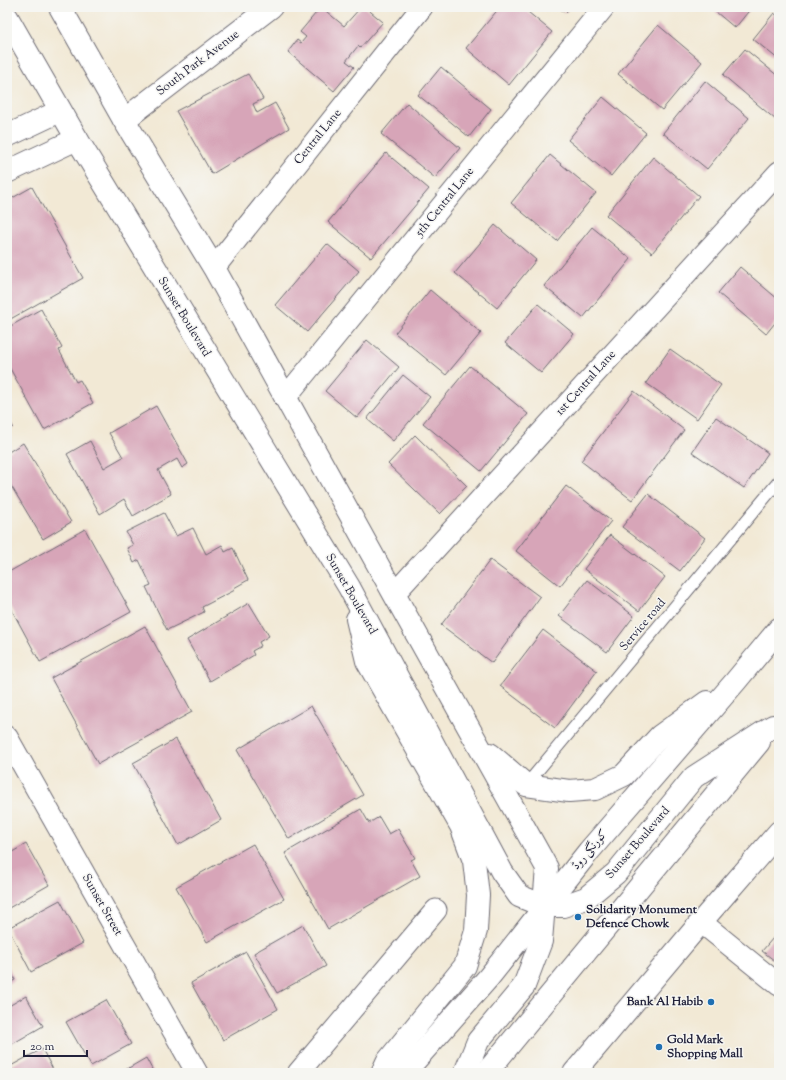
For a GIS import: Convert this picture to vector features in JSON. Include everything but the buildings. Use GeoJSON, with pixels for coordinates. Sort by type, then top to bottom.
{"type":"FeatureCollection","features":[{"type":"Feature","properties":{"kind":"main road"},"geometry":{"type":"LineString","coordinates":[[60,7],[124,120],[214,268],[547,868],[541,941],[524,986],[478,1041],[465,1073]]}},
{"type":"Feature","properties":{"kind":"main road","name":"South Park Avenue"},"geometry":{"type":"LineString","coordinates":[[124,120],[271,7]]}},
{"type":"Feature","properties":{"kind":"main road","name":"Sunset Boulevard"},"geometry":{"type":"LineString","coordinates":[[7,17],[77,139],[349,587],[502,872],[519,896],[544,906],[563,906],[586,898],[616,873],[694,777],[776,722]]}},
{"type":"Feature","properties":{"kind":"main road"},"geometry":{"type":"LineString","coordinates":[[7,136],[60,110]]}},
{"type":"Feature","properties":{"kind":"main road"},"geometry":{"type":"LineString","coordinates":[[7,172],[77,139]]}},
{"type":"Feature","properties":{"kind":"main road"},"geometry":{"type":"LineString","coordinates":[[349,587],[367,661],[461,826],[474,861],[478,895],[476,931],[466,966],[387,1062],[382,1073]]}},
{"type":"Feature","properties":{"kind":"main road","name":"کورنگی روڈ"},"geometry":{"type":"LineString","coordinates":[[404,1073],[488,977],[589,851],[779,629]]}},
{"type":"Feature","properties":{"kind":"main road"},"geometry":{"type":"LineString","coordinates":[[478,745],[526,785],[569,791],[595,788],[624,775],[660,736],[735,682]]}},
{"type":"Feature","properties":{"kind":"main road"},"geometry":{"type":"LineString","coordinates":[[486,1073],[776,722]]}},
{"type":"Feature","properties":{"kind":"main road"},"geometry":{"type":"LineString","coordinates":[[574,1073],[779,832]]}},
{"type":"Feature","properties":{"kind":"street","name":"Central Lane"},"geometry":{"type":"LineString","coordinates":[[214,268],[422,7]]}},
{"type":"Feature","properties":{"kind":"street","name":"5th Central Lane"},"geometry":{"type":"LineString","coordinates":[[285,398],[604,7]]}},
{"type":"Feature","properties":{"kind":"street","name":"1st Central Lane"},"geometry":{"type":"LineString","coordinates":[[394,594],[779,172]]}},
{"type":"Feature","properties":{"kind":"street","name":"Sunset Street"},"geometry":{"type":"LineString","coordinates":[[7,737],[197,1073]]}},
{"type":"Feature","properties":{"kind":"street"},"geometry":{"type":"LineString","coordinates":[[298,1073],[436,910]]}},
{"type":"Feature","properties":{"kind":"street"},"geometry":{"type":"LineString","coordinates":[[701,922],[779,985]]}},
{"type":"Feature","properties":{"kind":"lane","name":"Service road"},"geometry":{"type":"LineString","coordinates":[[526,785],[779,481]]}},
{"type":"Feature","properties":{"kind":"place","name":"Solidarity Monument Defence Chowk"},"geometry":{"type":"Point","coordinates":[578,917]}},
{"type":"Feature","properties":{"kind":"place","name":"Bank Al Habib"},"geometry":{"type":"Point","coordinates":[711,1002]}},
{"type":"Feature","properties":{"kind":"place","name":"Gold Mark Shopping Mall"},"geometry":{"type":"Point","coordinates":[659,1047]}}]}
